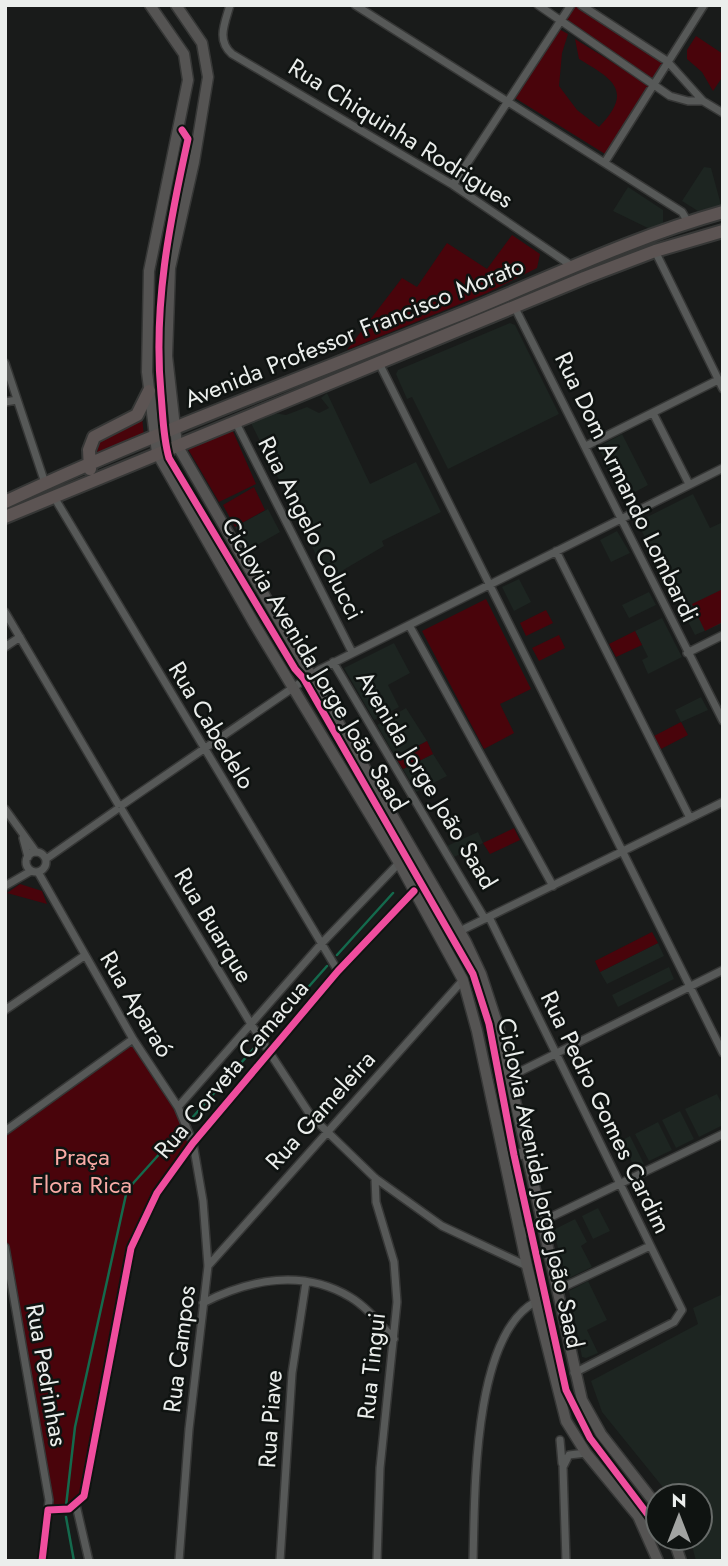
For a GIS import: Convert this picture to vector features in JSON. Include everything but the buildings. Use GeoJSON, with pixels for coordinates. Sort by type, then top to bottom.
{"type":"FeatureCollection","features":[{"type":"Feature","properties":{"kind":"highway","name":"Avenida Professor Francisco Morato"},"geometry":{"type":"LineString","coordinates":[[5,502],[173,428],[457,315],[572,266],[688,222],[723,212]]}},
{"type":"Feature","properties":{"kind":"highway","name":"Avenida Professor Francisco Morato"},"geometry":{"type":"LineString","coordinates":[[5,517],[177,444],[655,251],[723,231]]}},
{"type":"Feature","properties":{"kind":"highway"},"geometry":{"type":"LineString","coordinates":[[94,479],[88,465],[94,437],[137,415],[149,391]]}},
{"type":"Feature","properties":{"kind":"main road"},"geometry":{"type":"LineString","coordinates":[[150,5],[184,54],[188,80],[160,209],[146,313],[149,391],[157,453],[292,687],[399,863],[463,980],[477,1031],[527,1266],[566,1421],[586,1452],[638,1516],[658,1561]]}},
{"type":"Feature","properties":{"kind":"main road","name":"Avenida Jorge João Saad"},"geometry":{"type":"LineString","coordinates":[[176,5],[202,43],[208,77],[194,162],[172,258],[167,313],[173,428],[177,444],[460,931],[488,992],[574,1373],[590,1418],[644,1489]]}},
{"type":"Feature","properties":{"kind":"main road"},"geometry":{"type":"LineString","coordinates":[[146,313],[167,313]]}},
{"type":"Feature","properties":{"kind":"main road"},"geometry":{"type":"LineString","coordinates":[[342,770],[352,771],[360,760]]}},
{"type":"Feature","properties":{"kind":"main road"},"geometry":{"type":"LineString","coordinates":[[351,786],[356,778],[369,775]]}},
{"type":"Feature","properties":{"kind":"main road"},"geometry":{"type":"LineString","coordinates":[[504,1157],[526,1153]]}},
{"type":"Feature","properties":{"kind":"street","name":"Rua Chiquinha Rodrigues"},"geometry":{"type":"LineString","coordinates":[[230,5],[224,28],[224,45],[232,54],[453,185],[572,266]]}},
{"type":"Feature","properties":{"kind":"street"},"geometry":{"type":"LineString","coordinates":[[355,5],[606,162],[682,212],[688,222]]}},
{"type":"Feature","properties":{"kind":"street"},"geometry":{"type":"LineString","coordinates":[[538,5],[653,85],[679,100],[703,101]]}},
{"type":"Feature","properties":{"kind":"street"},"geometry":{"type":"LineString","coordinates":[[453,185],[571,5]]}},
{"type":"Feature","properties":{"kind":"street"},"geometry":{"type":"LineString","coordinates":[[581,5],[667,61],[703,101],[723,113]]}},
{"type":"Feature","properties":{"kind":"street"},"geometry":{"type":"LineString","coordinates":[[606,162],[704,5]]}},
{"type":"Feature","properties":{"kind":"street"},"geometry":{"type":"LineString","coordinates":[[655,251],[723,389]]}},
{"type":"Feature","properties":{"kind":"street","name":"Rua Dom Armando Lombardi"},"geometry":{"type":"LineString","coordinates":[[515,308],[723,721]]}},
{"type":"Feature","properties":{"kind":"street"},"geometry":{"type":"LineString","coordinates":[[5,363],[46,483]]}},
{"type":"Feature","properties":{"kind":"street"},"geometry":{"type":"LineString","coordinates":[[379,363],[723,1053]]}},
{"type":"Feature","properties":{"kind":"street"},"geometry":{"type":"LineString","coordinates":[[586,446],[718,380]]}},
{"type":"Feature","properties":{"kind":"street"},"geometry":{"type":"LineString","coordinates":[[5,402],[17,400]]}},
{"type":"Feature","properties":{"kind":"street"},"geometry":{"type":"LineString","coordinates":[[653,413],[689,484]]}},
{"type":"Feature","properties":{"kind":"street","name":"Rua Angelo Colucci"},"geometry":{"type":"LineString","coordinates":[[235,421],[352,652]]}},
{"type":"Feature","properties":{"kind":"street"},"geometry":{"type":"LineString","coordinates":[[28,857],[59,848],[310,675],[723,468]]}},
{"type":"Feature","properties":{"kind":"street","name":"Rua Cabedelo"},"geometry":{"type":"LineString","coordinates":[[54,497],[338,971]]}},
{"type":"Feature","properties":{"kind":"street"},"geometry":{"type":"LineString","coordinates":[[556,551],[690,818]]}},
{"type":"Feature","properties":{"kind":"street","name":"Rua Buarque"},"geometry":{"type":"LineString","coordinates":[[5,612],[250,1024],[312,1116],[375,1178],[442,1226],[527,1266]]}},
{"type":"Feature","properties":{"kind":"street"},"geometry":{"type":"LineString","coordinates":[[409,625],[552,886]]}},
{"type":"Feature","properties":{"kind":"street"},"geometry":{"type":"LineString","coordinates":[[687,653],[723,635]]}},
{"type":"Feature","properties":{"kind":"street"},"geometry":{"type":"LineString","coordinates":[[5,647],[20,637]]}},
{"type":"Feature","properties":{"kind":"street","name":"Avenida Jorge João Saad"},"geometry":{"type":"LineString","coordinates":[[333,663],[487,918]]}},
{"type":"Feature","properties":{"kind":"street"},"geometry":{"type":"LineString","coordinates":[[460,931],[723,802]]}},
{"type":"Feature","properties":{"kind":"street"},"geometry":{"type":"LineString","coordinates":[[5,809],[23,838],[42,855]]}},
{"type":"Feature","properties":{"kind":"street"},"geometry":{"type":"LineString","coordinates":[[23,838],[35,870]]}},
{"type":"Feature","properties":{"kind":"street"},"geometry":{"type":"LineString","coordinates":[[5,886],[35,870],[42,855]]}},
{"type":"Feature","properties":{"kind":"street","name":"Rua Corveta Camacua"},"geometry":{"type":"LineString","coordinates":[[178,1107],[322,943],[399,863]]}},
{"type":"Feature","properties":{"kind":"street","name":"Rua Aparaó"},"geometry":{"type":"LineString","coordinates":[[35,870],[48,885],[84,956],[133,1039],[178,1107],[193,1143]]}},
{"type":"Feature","properties":{"kind":"street","name":"Rua Corveta Camacua"},"geometry":{"type":"LineString","coordinates":[[73,1507],[83,1496],[91,1463],[131,1248],[158,1193],[193,1143],[338,971],[414,891]]}},
{"type":"Feature","properties":{"kind":"street","name":"Rua Pedro Gomes Cardim"},"geometry":{"type":"LineString","coordinates":[[487,918],[680,1304],[681,1313],[674,1322],[574,1373]]}},
{"type":"Feature","properties":{"kind":"street"},"geometry":{"type":"LineString","coordinates":[[5,1010],[84,956]]}},
{"type":"Feature","properties":{"kind":"street"},"geometry":{"type":"LineString","coordinates":[[509,1077],[723,970]]}},
{"type":"Feature","properties":{"kind":"street","name":"Rua Gameleira"},"geometry":{"type":"LineString","coordinates":[[208,1266],[463,980]]}},
{"type":"Feature","properties":{"kind":"street"},"geometry":{"type":"LineString","coordinates":[[5,1131],[133,1039]]}},
{"type":"Feature","properties":{"kind":"street"},"geometry":{"type":"LineString","coordinates":[[522,1238],[528,1228],[542,1224],[723,1134]]}},
{"type":"Feature","properties":{"kind":"street","name":"Rua Campos"},"geometry":{"type":"LineString","coordinates":[[179,1561],[189,1429],[208,1266],[193,1143]]}},
{"type":"Feature","properties":{"kind":"street","name":"Rua Tingui"},"geometry":{"type":"LineString","coordinates":[[375,1178],[376,1202],[394,1262],[397,1302],[380,1468],[377,1561]]}},
{"type":"Feature","properties":{"kind":"street"},"geometry":{"type":"LineString","coordinates":[[557,1290],[650,1246]]}},
{"type":"Feature","properties":{"kind":"street","name":"Rua Pedrinhas"},"geometry":{"type":"LineString","coordinates":[[5,1247],[49,1500],[48,1510]]}},
{"type":"Feature","properties":{"kind":"street"},"geometry":{"type":"LineString","coordinates":[[204,1303],[226,1291],[257,1282],[306,1282],[352,1298],[394,1339]]}},
{"type":"Feature","properties":{"kind":"street","name":"Rua Piave"},"geometry":{"type":"LineString","coordinates":[[280,1561],[292,1373],[306,1282]]}},
{"type":"Feature","properties":{"kind":"street"},"geometry":{"type":"LineString","coordinates":[[473,1561],[475,1465],[487,1392],[514,1320],[536,1302]]}},
{"type":"Feature","properties":{"kind":"street"},"geometry":{"type":"LineString","coordinates":[[560,1440],[566,1561]]}},
{"type":"Feature","properties":{"kind":"street"},"geometry":{"type":"LineString","coordinates":[[563,1467],[569,1455],[586,1452]]}},
{"type":"Feature","properties":{"kind":"street"},"geometry":{"type":"LineString","coordinates":[[42,1561],[48,1510],[73,1507],[86,1541],[89,1561]]}},
{"type":"Feature","properties":{"kind":"shaded area"},"geometry":{"type":"Polygon","coordinates":[[[704,167],[711,168],[721,205],[698,211],[682,201],[704,167]]]}},
{"type":"Feature","properties":{"kind":"shaded area"},"geometry":{"type":"Polygon","coordinates":[[[628,187],[663,210],[663,224],[650,229],[613,211],[628,187]]]}},
{"type":"Feature","properties":{"kind":"shaded area"},"geometry":{"type":"Polygon","coordinates":[[[510,323],[515,325],[559,414],[448,469],[412,397],[407,399],[396,374],[398,370],[510,323]]]}},
{"type":"Feature","properties":{"kind":"shaded area"},"geometry":{"type":"Polygon","coordinates":[[[327,393],[370,484],[416,462],[441,512],[382,541],[384,546],[328,579],[251,423],[274,413],[286,415],[307,407],[319,413],[329,408],[321,398],[327,393]]]}},
{"type":"Feature","properties":{"kind":"shaded area"},"geometry":{"type":"Polygon","coordinates":[[[622,434],[648,485],[624,498],[598,447],[622,434]]]}},
{"type":"Feature","properties":{"kind":"shaded area"},"geometry":{"type":"Polygon","coordinates":[[[693,494],[710,528],[723,522],[723,623],[695,635],[637,522],[693,494]]]}},
{"type":"Feature","properties":{"kind":"shaded area"},"geometry":{"type":"Polygon","coordinates":[[[268,509],[280,532],[248,550],[235,527],[268,509]]]}},
{"type":"Feature","properties":{"kind":"shaded area"},"geometry":{"type":"Polygon","coordinates":[[[617,531],[630,553],[611,562],[600,540],[617,531]]]}},
{"type":"Feature","properties":{"kind":"shaded area"},"geometry":{"type":"Polygon","coordinates":[[[519,579],[531,602],[514,611],[502,587],[519,579]]]}},
{"type":"Feature","properties":{"kind":"shaded area"},"geometry":{"type":"Polygon","coordinates":[[[649,592],[656,605],[629,618],[622,605],[649,592]]]}},
{"type":"Feature","properties":{"kind":"shaded area"},"geometry":{"type":"Polygon","coordinates":[[[662,618],[682,657],[648,674],[642,660],[648,657],[635,631],[662,618]]]}},
{"type":"Feature","properties":{"kind":"shaded area"},"geometry":{"type":"Polygon","coordinates":[[[394,643],[410,673],[388,685],[399,707],[374,720],[344,668],[394,643]]]}},
{"type":"Feature","properties":{"kind":"shaded area"},"geometry":{"type":"Polygon","coordinates":[[[701,697],[708,710],[681,722],[675,710],[701,697]]]}},
{"type":"Feature","properties":{"kind":"shaded area"},"geometry":{"type":"Polygon","coordinates":[[[406,708],[427,741],[396,758],[377,725],[406,708]]]}},
{"type":"Feature","properties":{"kind":"shaded area"},"geometry":{"type":"Polygon","coordinates":[[[433,754],[447,776],[416,792],[403,769],[433,754]]]}},
{"type":"Feature","properties":{"kind":"shaded area"},"geometry":{"type":"Polygon","coordinates":[[[478,832],[483,843],[454,857],[447,846],[478,832]]]}},
{"type":"Feature","properties":{"kind":"shaded area"},"geometry":{"type":"Polygon","coordinates":[[[658,943],[664,956],[607,984],[600,972],[658,943]]]}},
{"type":"Feature","properties":{"kind":"shaded area"},"geometry":{"type":"Polygon","coordinates":[[[669,967],[674,979],[618,1007],[612,995],[669,967]]]}},
{"type":"Feature","properties":{"kind":"shaded area"},"geometry":{"type":"Polygon","coordinates":[[[717,1094],[723,1106],[723,1125],[699,1137],[685,1109],[717,1094]]]}},
{"type":"Feature","properties":{"kind":"shaded area"},"geometry":{"type":"Polygon","coordinates":[[[680,1111],[694,1139],[676,1148],[662,1120],[680,1111]]]}},
{"type":"Feature","properties":{"kind":"shaded area"},"geometry":{"type":"Polygon","coordinates":[[[658,1122],[672,1150],[649,1161],[635,1134],[658,1122]]]}},
{"type":"Feature","properties":{"kind":"shaded area"},"geometry":{"type":"Polygon","coordinates":[[[630,1136],[644,1164],[635,1168],[621,1141],[630,1136]]]}},
{"type":"Feature","properties":{"kind":"shaded area"},"geometry":{"type":"Polygon","coordinates":[[[598,1208],[610,1231],[593,1239],[582,1216],[598,1208]]]}},
{"type":"Feature","properties":{"kind":"shaded area"},"geometry":{"type":"Polygon","coordinates":[[[575,1219],[587,1242],[581,1246],[592,1267],[567,1279],[553,1230],[575,1219]]]}},
{"type":"Feature","properties":{"kind":"shaded area"},"geometry":{"type":"Polygon","coordinates":[[[588,1281],[607,1320],[587,1330],[598,1353],[586,1358],[582,1357],[569,1291],[588,1281]]]}},
{"type":"Feature","properties":{"kind":"shaded area"},"geometry":{"type":"Polygon","coordinates":[[[723,1294],[723,1561],[696,1561],[694,1552],[714,1552],[714,1482],[659,1482],[602,1412],[591,1381],[698,1324],[693,1308],[723,1294]]]}},
{"type":"Feature","properties":{"kind":"green space"},"geometry":{"type":"Polygon","coordinates":[[[571,5],[581,5],[667,61],[653,84],[559,22],[571,5]]]}},
{"type":"Feature","properties":{"kind":"green space"},"geometry":{"type":"Polygon","coordinates":[[[559,29],[568,34],[562,53],[559,86],[577,110],[599,127],[610,115],[615,104],[615,87],[601,73],[579,59],[575,39],[649,85],[605,154],[515,98],[559,29]]]}},
{"type":"Feature","properties":{"kind":"green space"},"geometry":{"type":"Polygon","coordinates":[[[696,36],[723,54],[723,76],[713,91],[702,72],[687,59],[687,50],[696,36]]]}},
{"type":"Feature","properties":{"kind":"green space"},"geometry":{"type":"Polygon","coordinates":[[[512,235],[540,254],[537,268],[487,293],[347,350],[402,278],[417,287],[447,243],[487,269],[512,235]]]}},
{"type":"Feature","properties":{"kind":"green space"},"geometry":{"type":"Polygon","coordinates":[[[142,418],[144,436],[97,454],[98,439],[142,418]]]}},
{"type":"Feature","properties":{"kind":"green space"},"geometry":{"type":"Polygon","coordinates":[[[231,427],[256,484],[219,502],[188,449],[231,427]]]}},
{"type":"Feature","properties":{"kind":"green space"},"geometry":{"type":"Polygon","coordinates":[[[254,487],[265,510],[235,527],[223,505],[254,487]]]}},
{"type":"Feature","properties":{"kind":"green space"},"geometry":{"type":"Polygon","coordinates":[[[723,589],[723,622],[705,631],[692,604],[723,589]]]}},
{"type":"Feature","properties":{"kind":"green space"},"geometry":{"type":"Polygon","coordinates":[[[486,599],[531,689],[500,704],[514,733],[484,749],[422,631],[486,599]]]}},
{"type":"Feature","properties":{"kind":"green space"},"geometry":{"type":"Polygon","coordinates":[[[546,610],[553,623],[526,636],[520,623],[546,610]]]}},
{"type":"Feature","properties":{"kind":"green space"},"geometry":{"type":"Polygon","coordinates":[[[635,631],[642,645],[616,657],[609,644],[635,631]]]}},
{"type":"Feature","properties":{"kind":"green space"},"geometry":{"type":"Polygon","coordinates":[[[559,635],[565,648],[539,661],[532,648],[559,635]]]}},
{"type":"Feature","properties":{"kind":"green space"},"geometry":{"type":"Polygon","coordinates":[[[681,722],[688,735],[661,749],[654,736],[681,722]]]}},
{"type":"Feature","properties":{"kind":"green space"},"geometry":{"type":"Polygon","coordinates":[[[427,741],[433,754],[403,769],[396,758],[427,741]]]}},
{"type":"Feature","properties":{"kind":"green space"},"geometry":{"type":"Polygon","coordinates":[[[514,828],[520,840],[490,854],[483,843],[514,828]]]}},
{"type":"Feature","properties":{"kind":"green space"},"geometry":{"type":"Polygon","coordinates":[[[20,884],[42,891],[47,904],[7,893],[20,884]]]}},
{"type":"Feature","properties":{"kind":"green space"},"geometry":{"type":"Polygon","coordinates":[[[652,932],[658,943],[600,972],[595,961],[652,932]]]}},
{"type":"Feature","properties":{"kind":"green space","name":"Praça Flora Rica"},"geometry":{"type":"Polygon","coordinates":[[[133,1039],[162,1082],[193,1143],[169,1174],[131,1248],[84,1496],[76,1505],[48,1510],[5,1247],[5,1131],[133,1039]]]}},
{"type":"Feature","properties":{"kind":"waterway"},"geometry":{"type":"LineString","coordinates":[[337,955],[393,893]]}},
{"type":"Feature","properties":{"kind":"waterway"},"geometry":{"type":"LineString","coordinates":[[266,1035],[327,966]]}},
{"type":"Feature","properties":{"kind":"waterway"},"geometry":{"type":"LineString","coordinates":[[191,1119],[256,1046]]}},
{"type":"Feature","properties":{"kind":"waterway"},"geometry":{"type":"LineString","coordinates":[[66,1506],[75,1427],[127,1190],[181,1130]]}},
{"type":"Feature","properties":{"kind":"waterway"},"geometry":{"type":"LineString","coordinates":[[66,1517],[74,1561]]}},
{"type":"Feature","properties":{"kind":"cycle path","name":"Ciclovia Avenida Jorge João Saad"},"geometry":{"type":"LineString","coordinates":[[182,130],[188,139],[164,266],[159,329],[163,418],[169,458],[295,669],[304,679],[473,974],[489,1024],[514,1155],[566,1390],[590,1438],[644,1509]]}},
{"type":"Feature","properties":{"kind":"cycle path"},"geometry":{"type":"LineString","coordinates":[[42,1561],[48,1510],[69,1509],[84,1496],[131,1248],[157,1193],[193,1143],[338,971],[414,891]]}}]}
